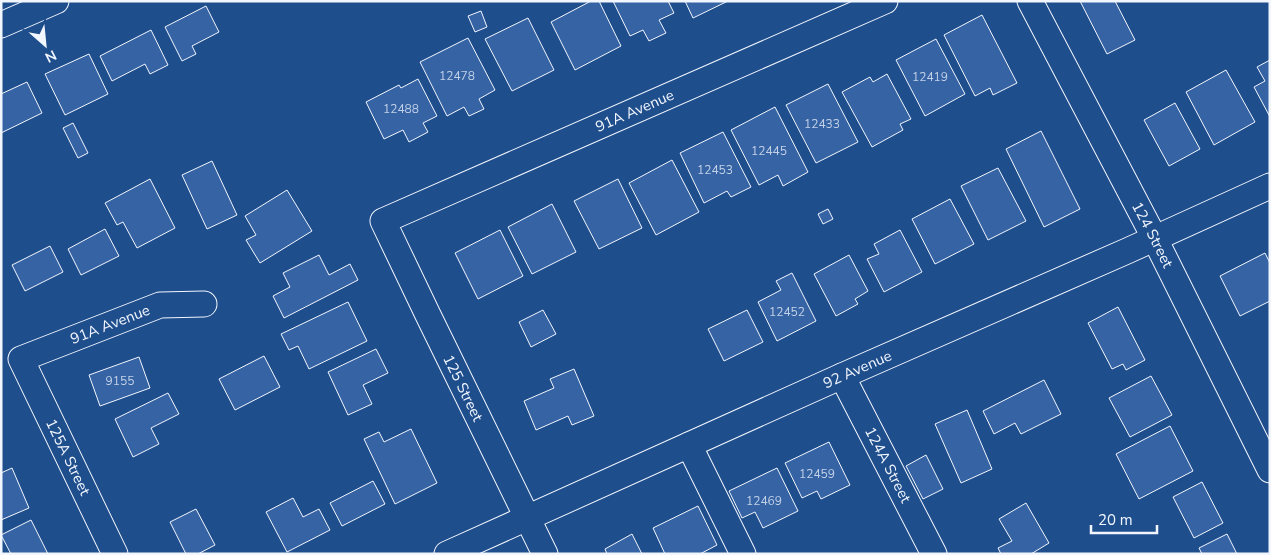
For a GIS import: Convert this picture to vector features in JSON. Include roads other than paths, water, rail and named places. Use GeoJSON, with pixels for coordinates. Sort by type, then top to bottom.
{"type":"FeatureCollection","features":[{"type":"Feature","properties":{"kind":"street"},"geometry":{"type":"LineString","coordinates":[[1,25],[56,1]]}},
{"type":"Feature","properties":{"kind":"street","name":"91A Avenue"},"geometry":{"type":"LineString","coordinates":[[383,221],[885,1]]}},
{"type":"Feature","properties":{"kind":"street","name":"124 Street"},"geometry":{"type":"LineString","coordinates":[[1030,1],[1154,239],[1270,470]]}},
{"type":"Feature","properties":{"kind":"street","name":"92 Avenue"},"geometry":{"type":"LineString","coordinates":[[446,554],[1270,186]]}},
{"type":"Feature","properties":{"kind":"street","name":"125 Street"},"geometry":{"type":"LineString","coordinates":[[383,221],[545,554]]}},
{"type":"Feature","properties":{"kind":"street","name":"91A Avenue"},"geometry":{"type":"LineString","coordinates":[[21,359],[160,305],[204,304]]}},
{"type":"Feature","properties":{"kind":"street","name":"125A Street"},"geometry":{"type":"LineString","coordinates":[[21,359],[115,554]]}},
{"type":"Feature","properties":{"kind":"street","name":"124A Street"},"geometry":{"type":"LineString","coordinates":[[842,376],[934,554]]}},
{"type":"Feature","properties":{"kind":"street"},"geometry":{"type":"LineString","coordinates":[[689,445],[744,554]]}}]}
